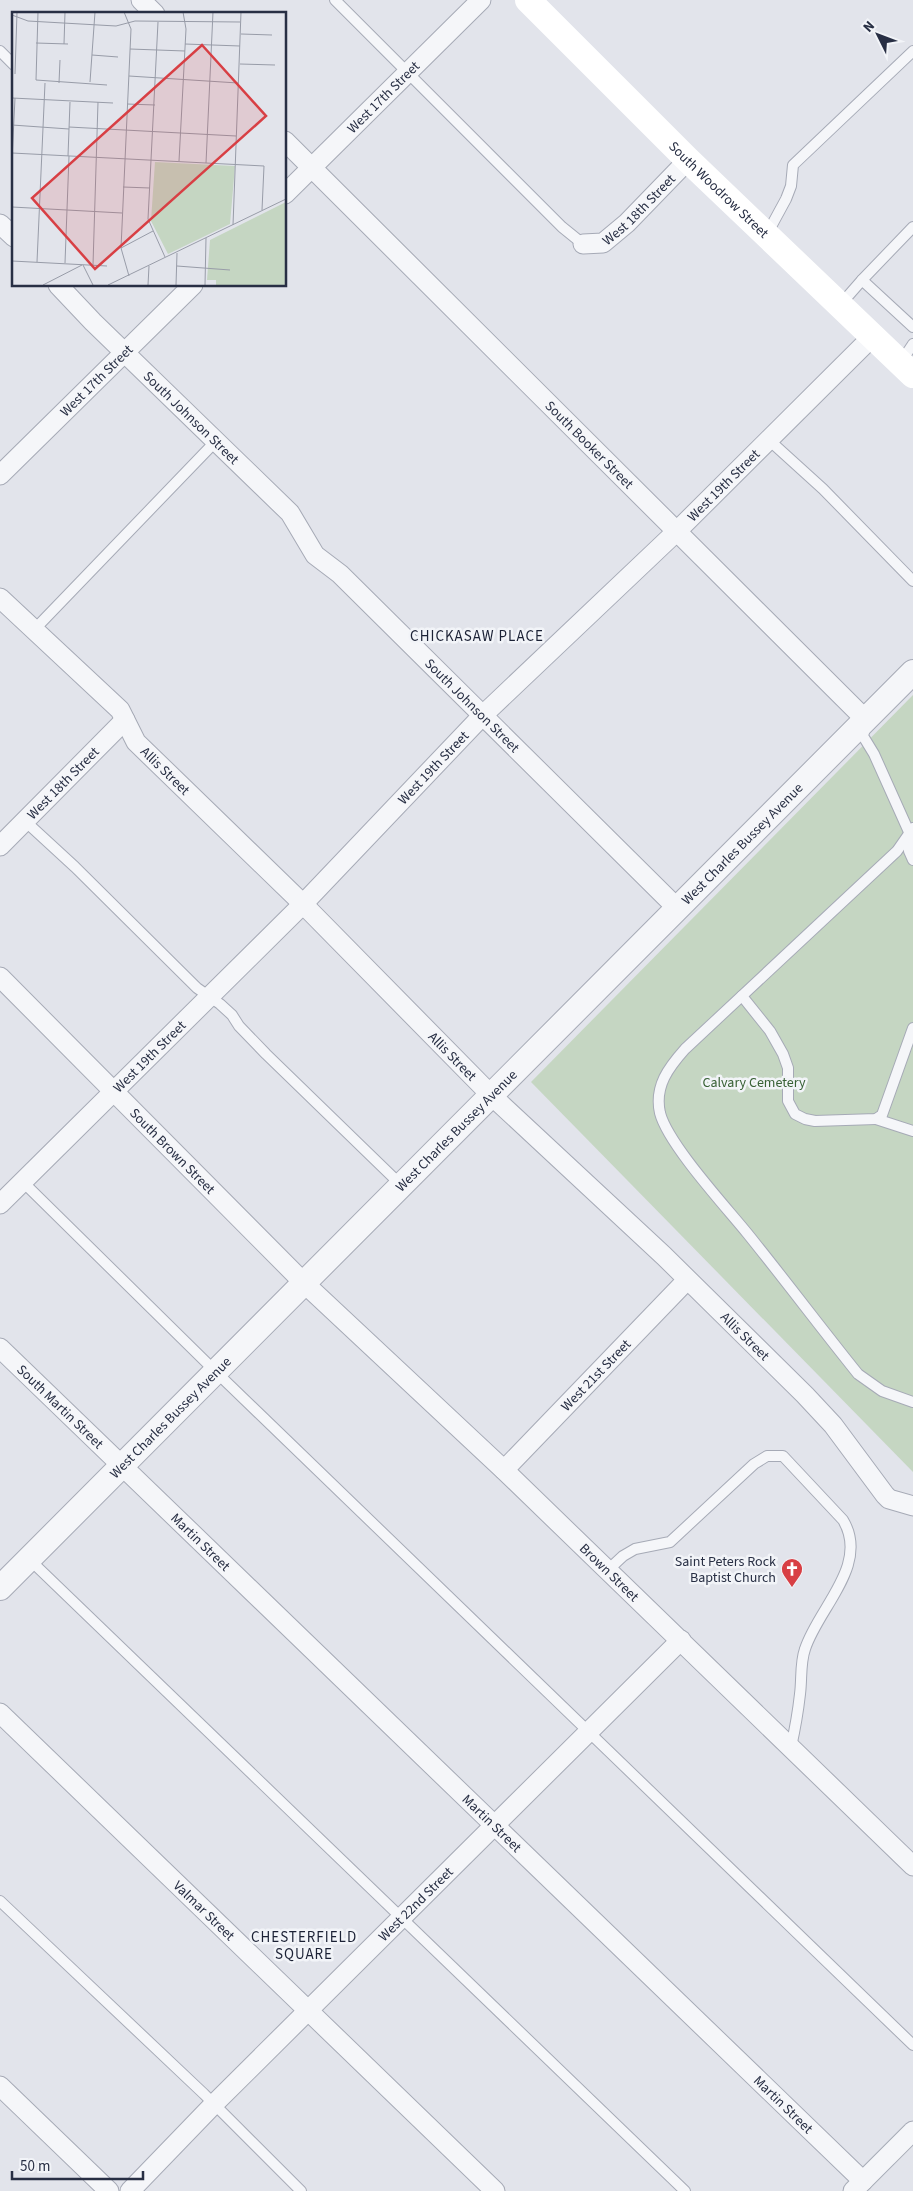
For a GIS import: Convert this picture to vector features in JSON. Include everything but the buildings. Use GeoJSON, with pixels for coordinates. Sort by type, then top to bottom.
{"type":"FeatureCollection","features":[{"type":"Feature","properties":{"kind":"main road","name":"South Woodrow Street"},"geometry":{"type":"LineString","coordinates":[[528,0],[688,160],[767,234],[872,338],[909,361]]}},
{"type":"Feature","properties":{"kind":"street"},"geometry":{"type":"LineString","coordinates":[[140,0],[153,12]]}},
{"type":"Feature","properties":{"kind":"street","name":"West 17th Street"},"geometry":{"type":"LineString","coordinates":[[286,193],[481,0]]}},
{"type":"Feature","properties":{"kind":"street","name":"South Booker Street"},"geometry":{"type":"LineString","coordinates":[[286,141],[867,721]]}},
{"type":"Feature","properties":{"kind":"street","name":"West 18th Street"},"geometry":{"type":"LineString","coordinates":[[583,244],[603,243],[627,223],[688,160]]}},
{"type":"Feature","properties":{"kind":"street"},"geometry":{"type":"LineString","coordinates":[[0,224],[12,235]]}},
{"type":"Feature","properties":{"kind":"street","name":"South Johnson Street"},"geometry":{"type":"LineString","coordinates":[[59,286],[125,353],[290,513],[315,555],[340,574],[677,908]]}},
{"type":"Feature","properties":{"kind":"street","name":"West 17th Street"},"geometry":{"type":"LineString","coordinates":[[0,475],[192,286]]}},
{"type":"Feature","properties":{"kind":"street","name":"West 19th Street"},"geometry":{"type":"LineString","coordinates":[[0,1204],[303,904],[482,716],[676,532],[872,338]]}},
{"type":"Feature","properties":{"kind":"street","name":"Allis Street"},"geometry":{"type":"LineString","coordinates":[[0,598],[33,631],[120,710],[136,742],[303,904],[492,1096],[553,1151],[833,1424],[889,1499],[913,1506]]}},
{"type":"Feature","properties":{"kind":"street","name":"West Charles Bussey Avenue"},"geometry":{"type":"LineString","coordinates":[[0,1588],[492,1096],[677,908],[867,721],[913,672]]}},
{"type":"Feature","properties":{"kind":"street","name":"West 18th Street"},"geometry":{"type":"LineString","coordinates":[[0,846],[125,720]]}},
{"type":"Feature","properties":{"kind":"street","name":"South Brown Street"},"geometry":{"type":"LineString","coordinates":[[0,977],[304,1282]]}},
{"type":"Feature","properties":{"kind":"street","name":"West 21st Street"},"geometry":{"type":"LineString","coordinates":[[504,1470],[687,1280]]}},
{"type":"Feature","properties":{"kind":"street","name":"Brown Street"},"geometry":{"type":"LineString","coordinates":[[304,1282],[504,1470],[913,1866]]}},
{"type":"Feature","properties":{"kind":"street","name":"South Martin Street"},"geometry":{"type":"LineString","coordinates":[[0,1348],[122,1464]]}},
{"type":"Feature","properties":{"kind":"street","name":"Martin Street"},"geometry":{"type":"LineString","coordinates":[[122,1464],[496,1825],[858,2186]]}},
{"type":"Feature","properties":{"kind":"street","name":"West 22nd Street"},"geometry":{"type":"LineString","coordinates":[[130,2191],[214,2104],[681,1640]]}},
{"type":"Feature","properties":{"kind":"street","name":"Valmar Street"},"geometry":{"type":"LineString","coordinates":[[0,1713],[495,2191]]}},
{"type":"Feature","properties":{"kind":"street"},"geometry":{"type":"LineString","coordinates":[[0,2086],[109,2191]]}},
{"type":"Feature","properties":{"kind":"street"},"geometry":{"type":"LineString","coordinates":[[858,2186],[913,2131]]}},
{"type":"Feature","properties":{"kind":"lane"},"geometry":{"type":"LineString","coordinates":[[335,0],[542,206],[583,244]]}},
{"type":"Feature","properties":{"kind":"lane"},"geometry":{"type":"LineString","coordinates":[[0,51],[12,63]]}},
{"type":"Feature","properties":{"kind":"lane"},"geometry":{"type":"LineString","coordinates":[[767,234],[788,192],[793,165],[913,51]]}},
{"type":"Feature","properties":{"kind":"lane"},"geometry":{"type":"LineString","coordinates":[[839,306],[913,227]]}},
{"type":"Feature","properties":{"kind":"lane"},"geometry":{"type":"LineString","coordinates":[[862,280],[913,327]]}},
{"type":"Feature","properties":{"kind":"lane"},"geometry":{"type":"LineString","coordinates":[[769,440],[823,489],[913,581]]}},
{"type":"Feature","properties":{"kind":"lane"},"geometry":{"type":"LineString","coordinates":[[33,631],[216,441]]}},
{"type":"Feature","properties":{"kind":"lane"},"geometry":{"type":"LineString","coordinates":[[867,721],[863,736],[874,754],[896,807],[911,830],[909,851],[913,860]]}},
{"type":"Feature","properties":{"kind":"lane"},"geometry":{"type":"LineString","coordinates":[[25,821],[75,867],[197,988],[232,1015],[239,1026],[266,1054],[401,1186]]}},
{"type":"Feature","properties":{"kind":"lane"},"geometry":{"type":"LineString","coordinates":[[911,830],[897,850],[685,1048],[668,1069],[661,1083],[659,1101],[665,1125],[691,1164],[858,1374],[882,1390],[913,1402]]}},
{"type":"Feature","properties":{"kind":"lane"},"geometry":{"type":"LineString","coordinates":[[742,996],[770,1031],[783,1054],[788,1068],[788,1101],[795,1114],[815,1121],[876,1119],[913,1130]]}},
{"type":"Feature","properties":{"kind":"lane"},"geometry":{"type":"LineString","coordinates":[[876,1119],[882,1115],[913,1028]]}},
{"type":"Feature","properties":{"kind":"lane"},"geometry":{"type":"LineString","coordinates":[[23,1182],[215,1371],[590,1731],[913,2045]]}},
{"type":"Feature","properties":{"kind":"lane"},"geometry":{"type":"LineString","coordinates":[[608,1570],[623,1556],[635,1549],[670,1542],[754,1464],[767,1456],[783,1456],[843,1520],[850,1531],[849,1558],[843,1580],[812,1631],[804,1650],[801,1692],[791,1747]]}},
{"type":"Feature","properties":{"kind":"lane"},"geometry":{"type":"LineString","coordinates":[[28,1558],[685,2191]]}},
{"type":"Feature","properties":{"kind":"lane"},"geometry":{"type":"LineString","coordinates":[[0,1901],[214,2104],[302,2191]]}},
{"type":"Feature","properties":{"kind":"green space","name":"Calvary Cemetery"},"geometry":{"type":"Polygon","coordinates":[[[913,695],[913,1472],[531,1082],[913,695]]]}},
{"type":"Feature","properties":{"kind":"place","name":"Saint Peters Rock Baptist Church"},"geometry":{"type":"Point","coordinates":[792,1588]}},
{"type":"Feature","properties":{"kind":"district","name":"CHICKASAW PLACE"},"geometry":{"type":"Point","coordinates":[477,636]}},
{"type":"Feature","properties":{"kind":"district","name":"CHESTERFIELD SQUARE"},"geometry":{"type":"Point","coordinates":[304,1946]}}]}
